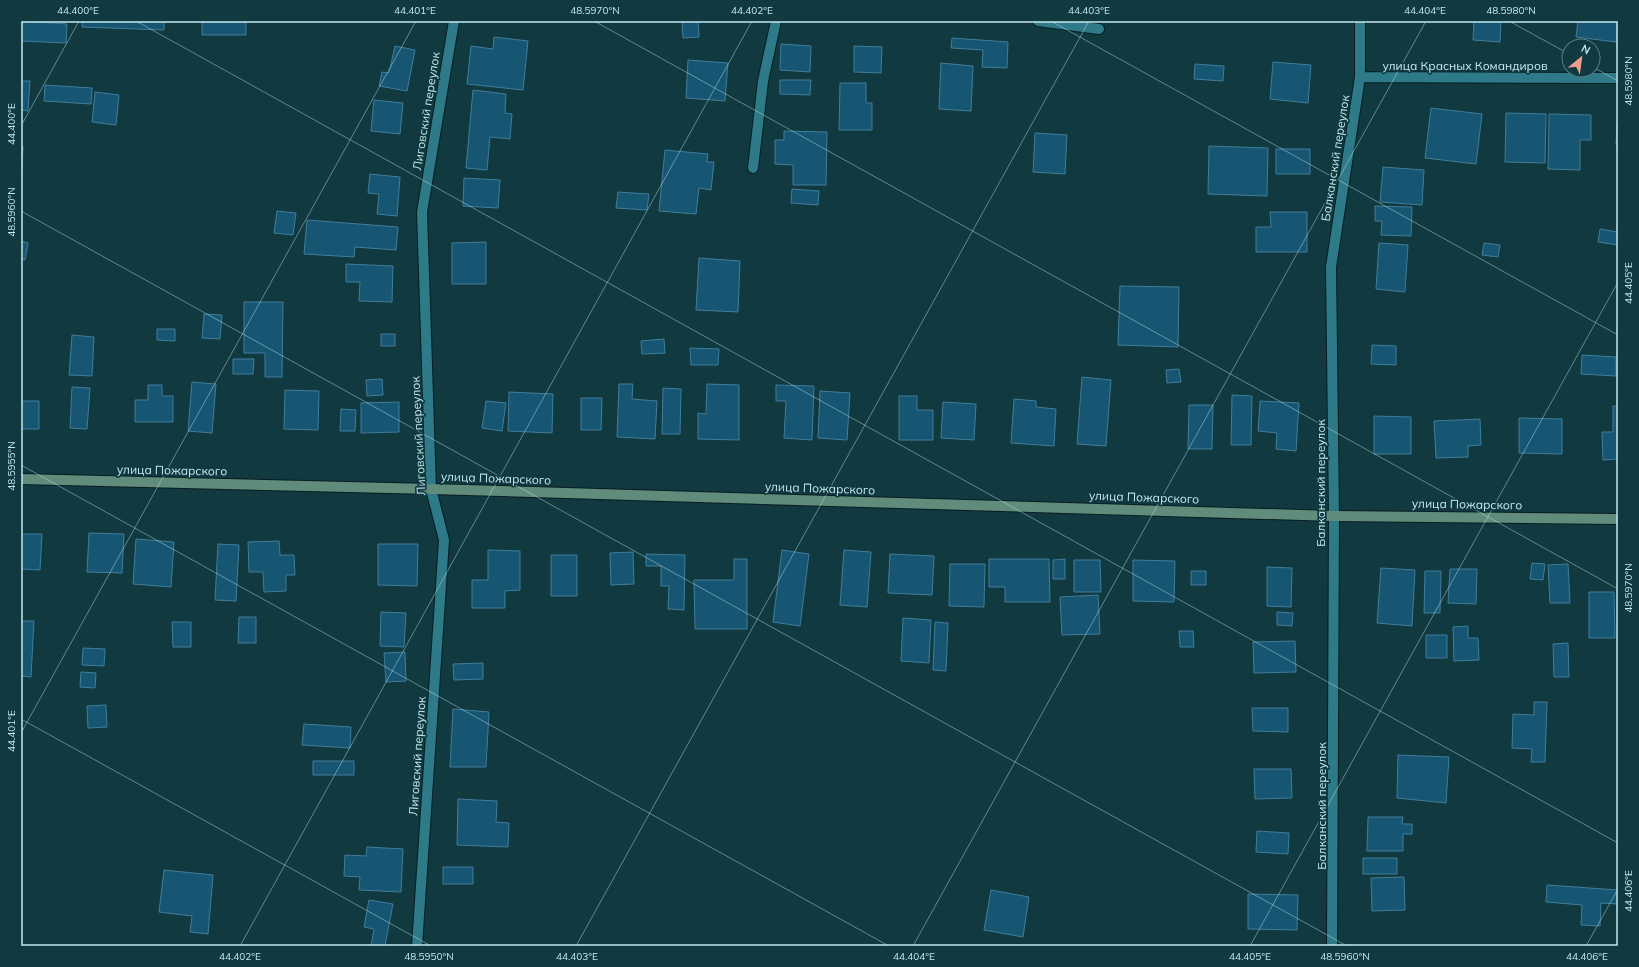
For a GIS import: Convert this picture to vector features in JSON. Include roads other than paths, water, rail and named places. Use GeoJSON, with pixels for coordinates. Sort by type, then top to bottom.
{"type":"FeatureCollection","features":[{"type":"Feature","properties":{"kind":"street","name":"Лиговский переулок"},"geometry":{"type":"LineString","coordinates":[[417,946],[444,540],[431,489],[422,212],[454,21]]}},
{"type":"Feature","properties":{"kind":"street"},"geometry":{"type":"LineString","coordinates":[[753,168],[763,81],[776,21]]}},
{"type":"Feature","properties":{"kind":"street"},"geometry":{"type":"LineString","coordinates":[[1038,21],[1099,29]]}},
{"type":"Feature","properties":{"kind":"street","name":"Балканский переулок"},"geometry":{"type":"LineString","coordinates":[[1332,946],[1334,516],[1331,267],[1360,77],[1360,21]]}},
{"type":"Feature","properties":{"kind":"street","name":"улица Красных Командиров"},"geometry":{"type":"LineString","coordinates":[[1360,77],[1618,78]]}},
{"type":"Feature","properties":{"kind":"street","name":"улица Пожарского"},"geometry":{"type":"LineString","coordinates":[[21,479],[431,489],[1334,516],[1618,519]]}}]}
